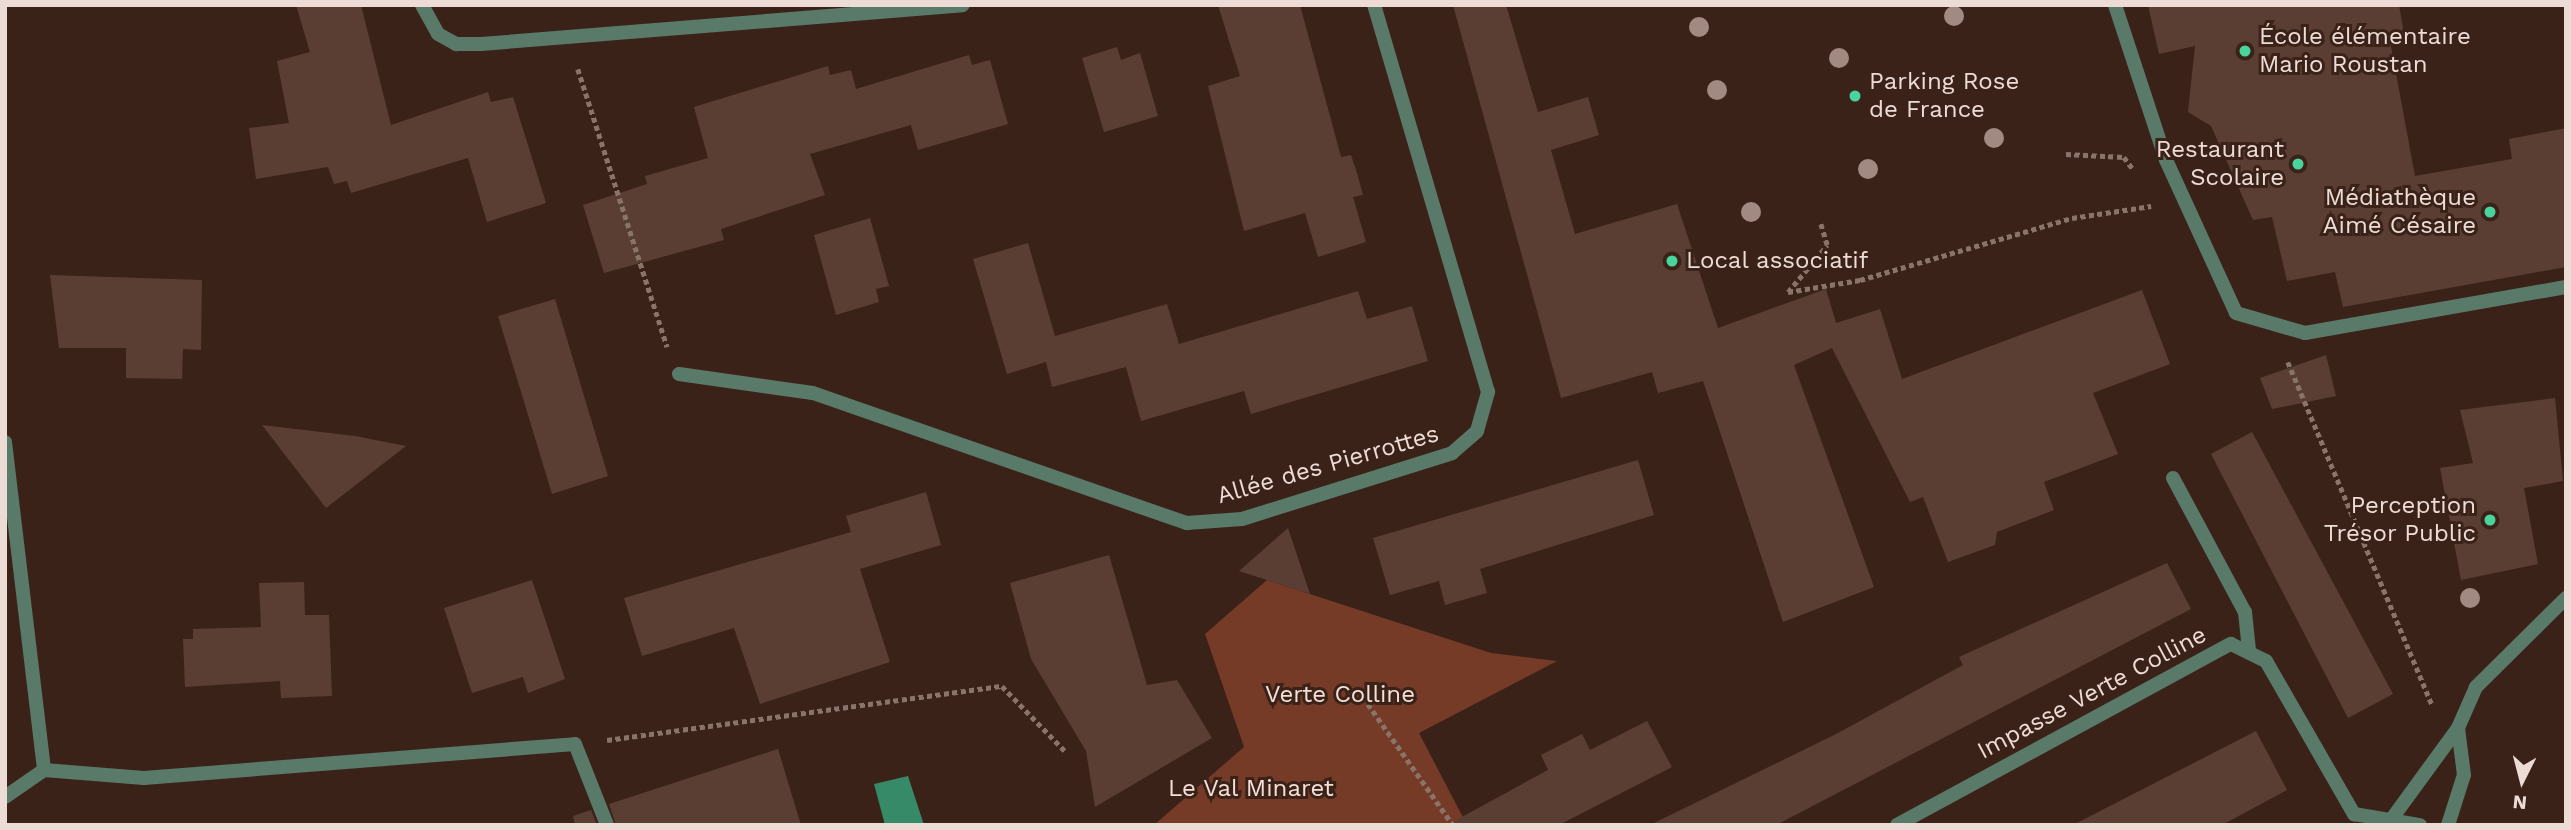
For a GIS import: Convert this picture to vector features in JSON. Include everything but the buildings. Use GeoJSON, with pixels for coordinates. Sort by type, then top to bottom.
{"type":"FeatureCollection","features":[{"type":"Feature","properties":{"kind":"street"},"geometry":{"type":"LineString","coordinates":[[422,5],[438,34],[456,44],[569,38],[962,5]]}},
{"type":"Feature","properties":{"kind":"street","name":"Allée des Pierrottes"},"geometry":{"type":"LineString","coordinates":[[679,374],[813,393],[1187,523],[1242,519],[1452,453],[1477,431],[1488,392],[1374,5]]}},
{"type":"Feature","properties":{"kind":"street"},"geometry":{"type":"LineString","coordinates":[[2115,5],[2166,160],[2236,313],[2305,333],[2566,287]]}},
{"type":"Feature","properties":{"kind":"street"},"geometry":{"type":"LineString","coordinates":[[5,442],[44,770]]}},
{"type":"Feature","properties":{"kind":"street"},"geometry":{"type":"LineString","coordinates":[[2173,478],[2245,612],[2249,649],[2266,661],[2354,814],[2420,825]]}},
{"type":"Feature","properties":{"kind":"street"},"geometry":{"type":"LineString","coordinates":[[2390,821],[2460,723],[2491,668],[2566,598]]}},
{"type":"Feature","properties":{"kind":"street","name":"Impasse Verte Colline"},"geometry":{"type":"LineString","coordinates":[[1897,825],[2231,644],[2249,649]]}},
{"type":"Feature","properties":{"kind":"street"},"geometry":{"type":"LineString","coordinates":[[2448,825],[2464,775],[2460,723]]}},
{"type":"Feature","properties":{"kind":"street"},"geometry":{"type":"LineString","coordinates":[[5,797],[44,770],[144,778],[575,744],[607,825]]}},
{"type":"Feature","properties":{"kind":"path"},"geometry":{"type":"LineString","coordinates":[[569,38],[649,306],[679,374]]}},
{"type":"Feature","properties":{"kind":"path"},"geometry":{"type":"LineString","coordinates":[[2066,154],[2124,157],[2138,176]]}},
{"type":"Feature","properties":{"kind":"path"},"geometry":{"type":"LineString","coordinates":[[1820,222],[1827,245],[1788,292],[1860,281],[2071,218],[2159,205],[2152,195]]}},
{"type":"Feature","properties":{"kind":"path"},"geometry":{"type":"LineString","coordinates":[[2299,393],[2430,704],[2460,723]]}},
{"type":"Feature","properties":{"kind":"path"},"geometry":{"type":"LineString","coordinates":[[575,744],[1002,686],[1065,751]]}},
{"type":"Feature","properties":{"kind":"path"},"geometry":{"type":"LineString","coordinates":[[1368,704],[1453,825]]}},
{"type":"Feature","properties":{"kind":"green space","name":"Verte Colline"},"geometry":{"type":"Polygon","coordinates":[[[1267,580],[1491,653],[1557,661],[1419,733],[1467,825],[1154,825],[1244,747],[1205,634],[1267,580]]]}},
{"type":"Feature","properties":{"kind":"shaded area"},"geometry":{"type":"Polygon","coordinates":[[[908,776],[924,825],[885,825],[874,784],[908,776]]]}},
{"type":"Feature","properties":{"kind":"place","name":"École élémentaire Mario Roustan"},"geometry":{"type":"Point","coordinates":[2245,51]}},
{"type":"Feature","properties":{"kind":"place","name":"Parking Rose de France"},"geometry":{"type":"Point","coordinates":[1855,96]}},
{"type":"Feature","properties":{"kind":"place","name":"Restaurant Scolaire"},"geometry":{"type":"Point","coordinates":[2298,164]}},
{"type":"Feature","properties":{"kind":"place","name":"Médiathèque Aimé Césaire"},"geometry":{"type":"Point","coordinates":[2490,212]}},
{"type":"Feature","properties":{"kind":"place","name":"Local associatif"},"geometry":{"type":"Point","coordinates":[1672,261]}},
{"type":"Feature","properties":{"kind":"place","name":"Perception Trésor Public"},"geometry":{"type":"Point","coordinates":[2490,520]}},
{"type":"Feature","properties":{"kind":"park label","name":"Le Val Minaret"},"geometry":{"type":"Point","coordinates":[1251,789]}}]}
